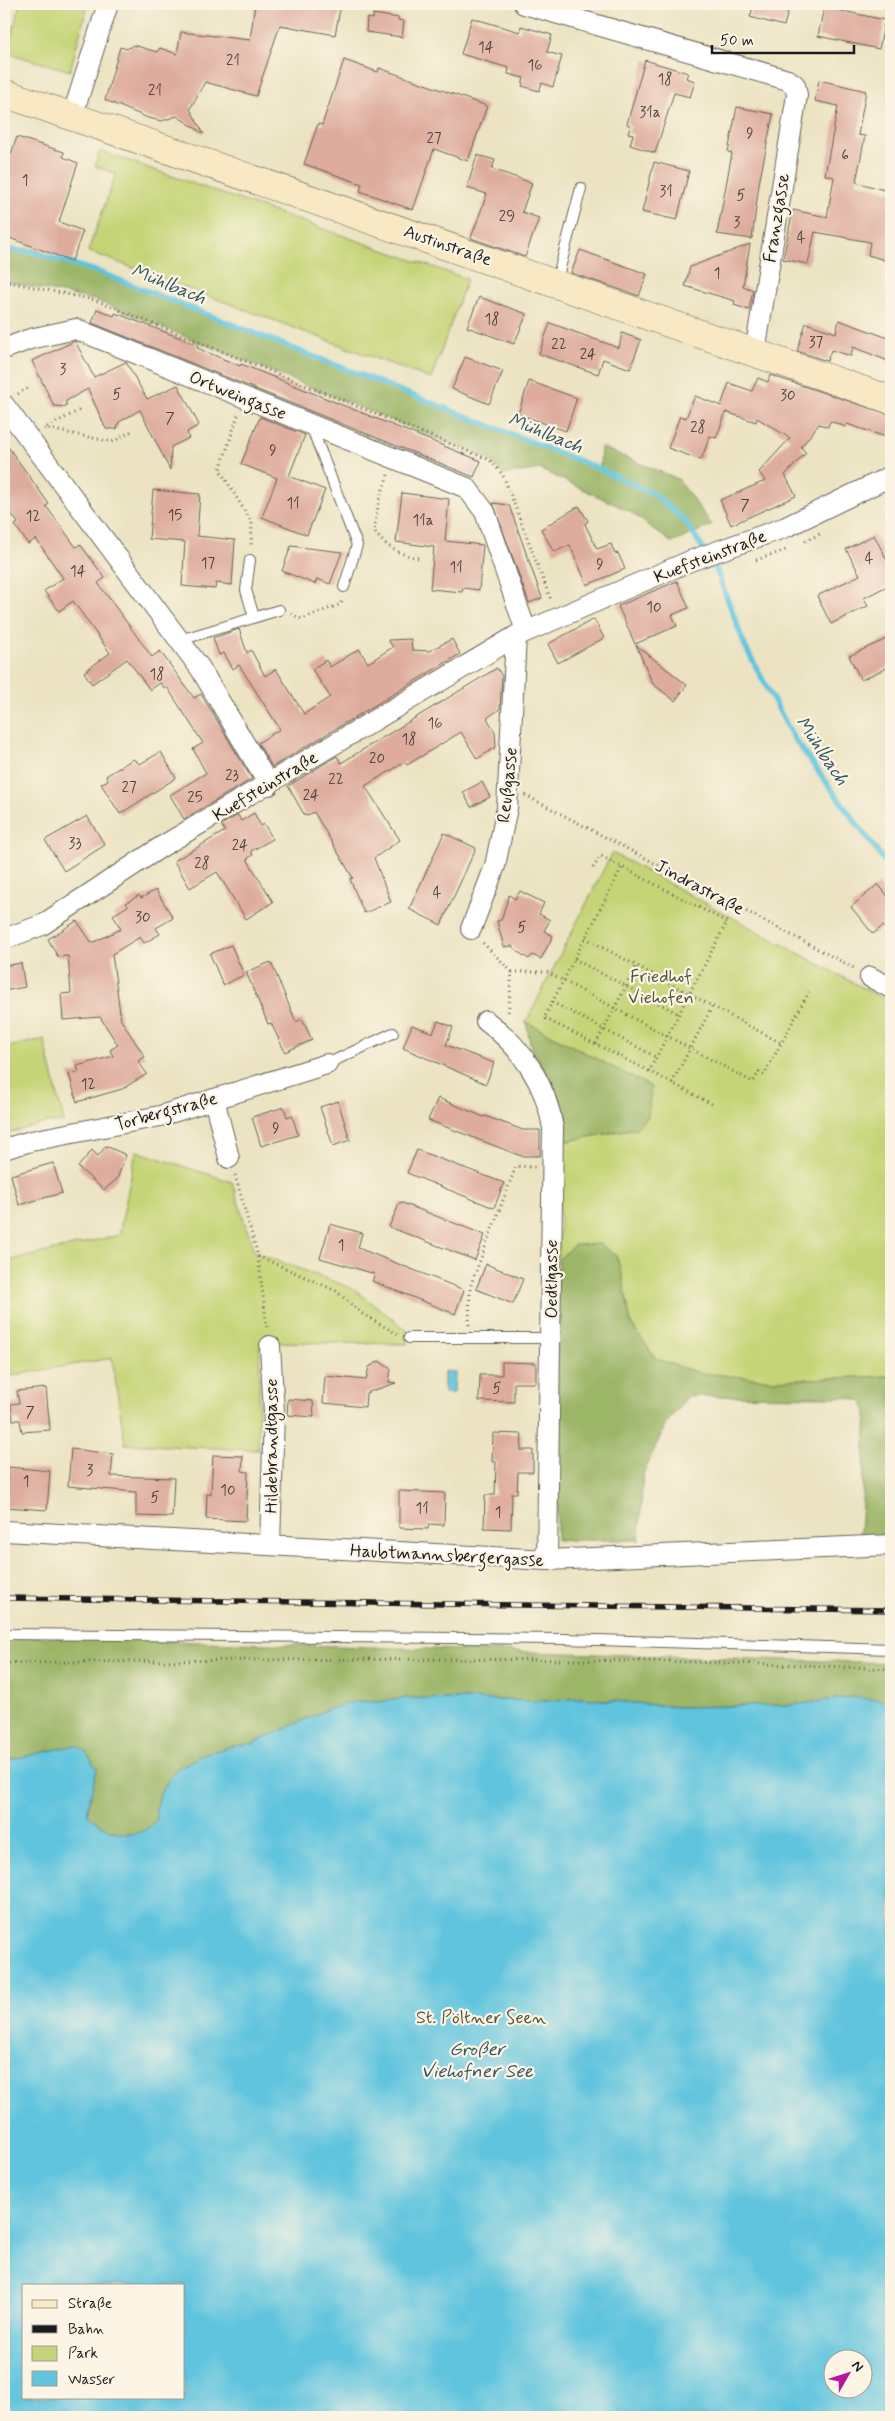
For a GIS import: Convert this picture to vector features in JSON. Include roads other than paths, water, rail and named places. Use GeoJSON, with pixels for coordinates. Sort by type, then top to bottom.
{"type":"FeatureCollection","features":[{"type":"Feature","properties":{"kind":"main road","name":"Austinstraße"},"geometry":{"type":"LineString","coordinates":[[4,93],[891,400]]}},
{"type":"Feature","properties":{"kind":"street"},"geometry":{"type":"LineString","coordinates":[[72,116],[108,4]]}},
{"type":"Feature","properties":{"kind":"street","name":"Franzgasse"},"geometry":{"type":"LineString","coordinates":[[524,4],[788,80],[794,86],[797,95],[755,352]]}},
{"type":"Feature","properties":{"kind":"street","name":"Ortweingasse"},"geometry":{"type":"LineString","coordinates":[[4,349],[30,338],[76,329],[311,425]]}},
{"type":"Feature","properties":{"kind":"street"},"geometry":{"type":"LineString","coordinates":[[4,404],[27,438],[200,668],[269,784]]}},
{"type":"Feature","properties":{"kind":"street"},"geometry":{"type":"LineString","coordinates":[[311,425],[467,488],[485,512],[521,633]]}},
{"type":"Feature","properties":{"kind":"street","name":"Kuefsteinstraße"},"geometry":{"type":"LineString","coordinates":[[4,939],[42,925],[162,847],[521,633],[690,561],[786,527],[891,476]]}},
{"type":"Feature","properties":{"kind":"street","name":"Reußgasse"},"geometry":{"type":"LineString","coordinates":[[470,929],[495,866],[509,787],[521,633]]}},
{"type":"Feature","properties":{"kind":"street"},"geometry":{"type":"LineString","coordinates":[[870,977],[891,988]]}},
{"type":"Feature","properties":{"kind":"street","name":"Oedtlgasse"},"geometry":{"type":"LineString","coordinates":[[486,1021],[506,1035],[526,1062],[549,1103],[553,1128],[547,1560]]}},
{"type":"Feature","properties":{"kind":"street","name":"Torbergstraße"},"geometry":{"type":"LineString","coordinates":[[4,1149],[31,1141],[160,1116],[327,1064]]}},
{"type":"Feature","properties":{"kind":"street"},"geometry":{"type":"LineString","coordinates":[[214,1099],[229,1158]]}},
{"type":"Feature","properties":{"kind":"street","name":"Hildebrandtgasse"},"geometry":{"type":"LineString","coordinates":[[270,1346],[274,1413],[270,1545]]}},
{"type":"Feature","properties":{"kind":"street","name":"Haubtmannsbergergasse"},"geometry":{"type":"LineString","coordinates":[[4,1531],[547,1560],[891,1545]]}},
{"type":"Feature","properties":{"kind":"lane"},"geometry":{"type":"LineString","coordinates":[[556,283],[581,188]]}},
{"type":"Feature","properties":{"kind":"lane"},"geometry":{"type":"LineString","coordinates":[[311,425],[357,545],[344,587]]}},
{"type":"Feature","properties":{"kind":"lane"},"geometry":{"type":"LineString","coordinates":[[250,560],[246,590],[254,617]]}},
{"type":"Feature","properties":{"kind":"lane"},"geometry":{"type":"LineString","coordinates":[[180,640],[279,610]]}},
{"type":"Feature","properties":{"kind":"lane"},"geometry":{"type":"LineString","coordinates":[[327,1064],[393,1033]]}},
{"type":"Feature","properties":{"kind":"lane"},"geometry":{"type":"LineString","coordinates":[[409,1338],[550,1338]]}},
{"type":"Feature","properties":{"kind":"lane"},"geometry":{"type":"LineString","coordinates":[[4,1634],[564,1639],[891,1649]]}},
{"type":"Feature","properties":{"kind":"water"},"geometry":{"type":"Polygon","coordinates":[[[444,1371],[455,1372],[454,1393],[444,1393],[444,1371]]]}},
{"type":"Feature","properties":{"kind":"water","name":"Großer Viehofner See"},"geometry":{"type":"Polygon","coordinates":[[[851,1697],[891,1701],[891,2417],[4,2417],[4,1761],[76,1745],[86,1752],[97,1769],[88,1814],[104,1827],[113,1831],[132,1834],[150,1827],[157,1819],[156,1810],[161,1792],[175,1770],[204,1754],[233,1746],[252,1744],[328,1709],[357,1701],[379,1702],[406,1698],[545,1701],[580,1698],[679,1707],[792,1705],[851,1697]]]}},
{"type":"Feature","properties":{"kind":"waterway","name":"Mühlbach"},"geometry":{"type":"LineString","coordinates":[[4,249],[32,252],[99,272],[600,469],[655,495],[684,520],[715,566],[745,646],[793,737],[891,870]]}},
{"type":"Feature","properties":{"kind":"railway"},"geometry":{"type":"LineString","coordinates":[[4,1598],[891,1610]]}},
{"type":"Feature","properties":{"kind":"park label","name":"Friedhof Viehofen"},"geometry":{"type":"Point","coordinates":[661,986]}},
{"type":"Feature","properties":{"kind":"park label","name":"St. Pöltner Seen"},"geometry":{"type":"Point","coordinates":[481,2017]}}]}
